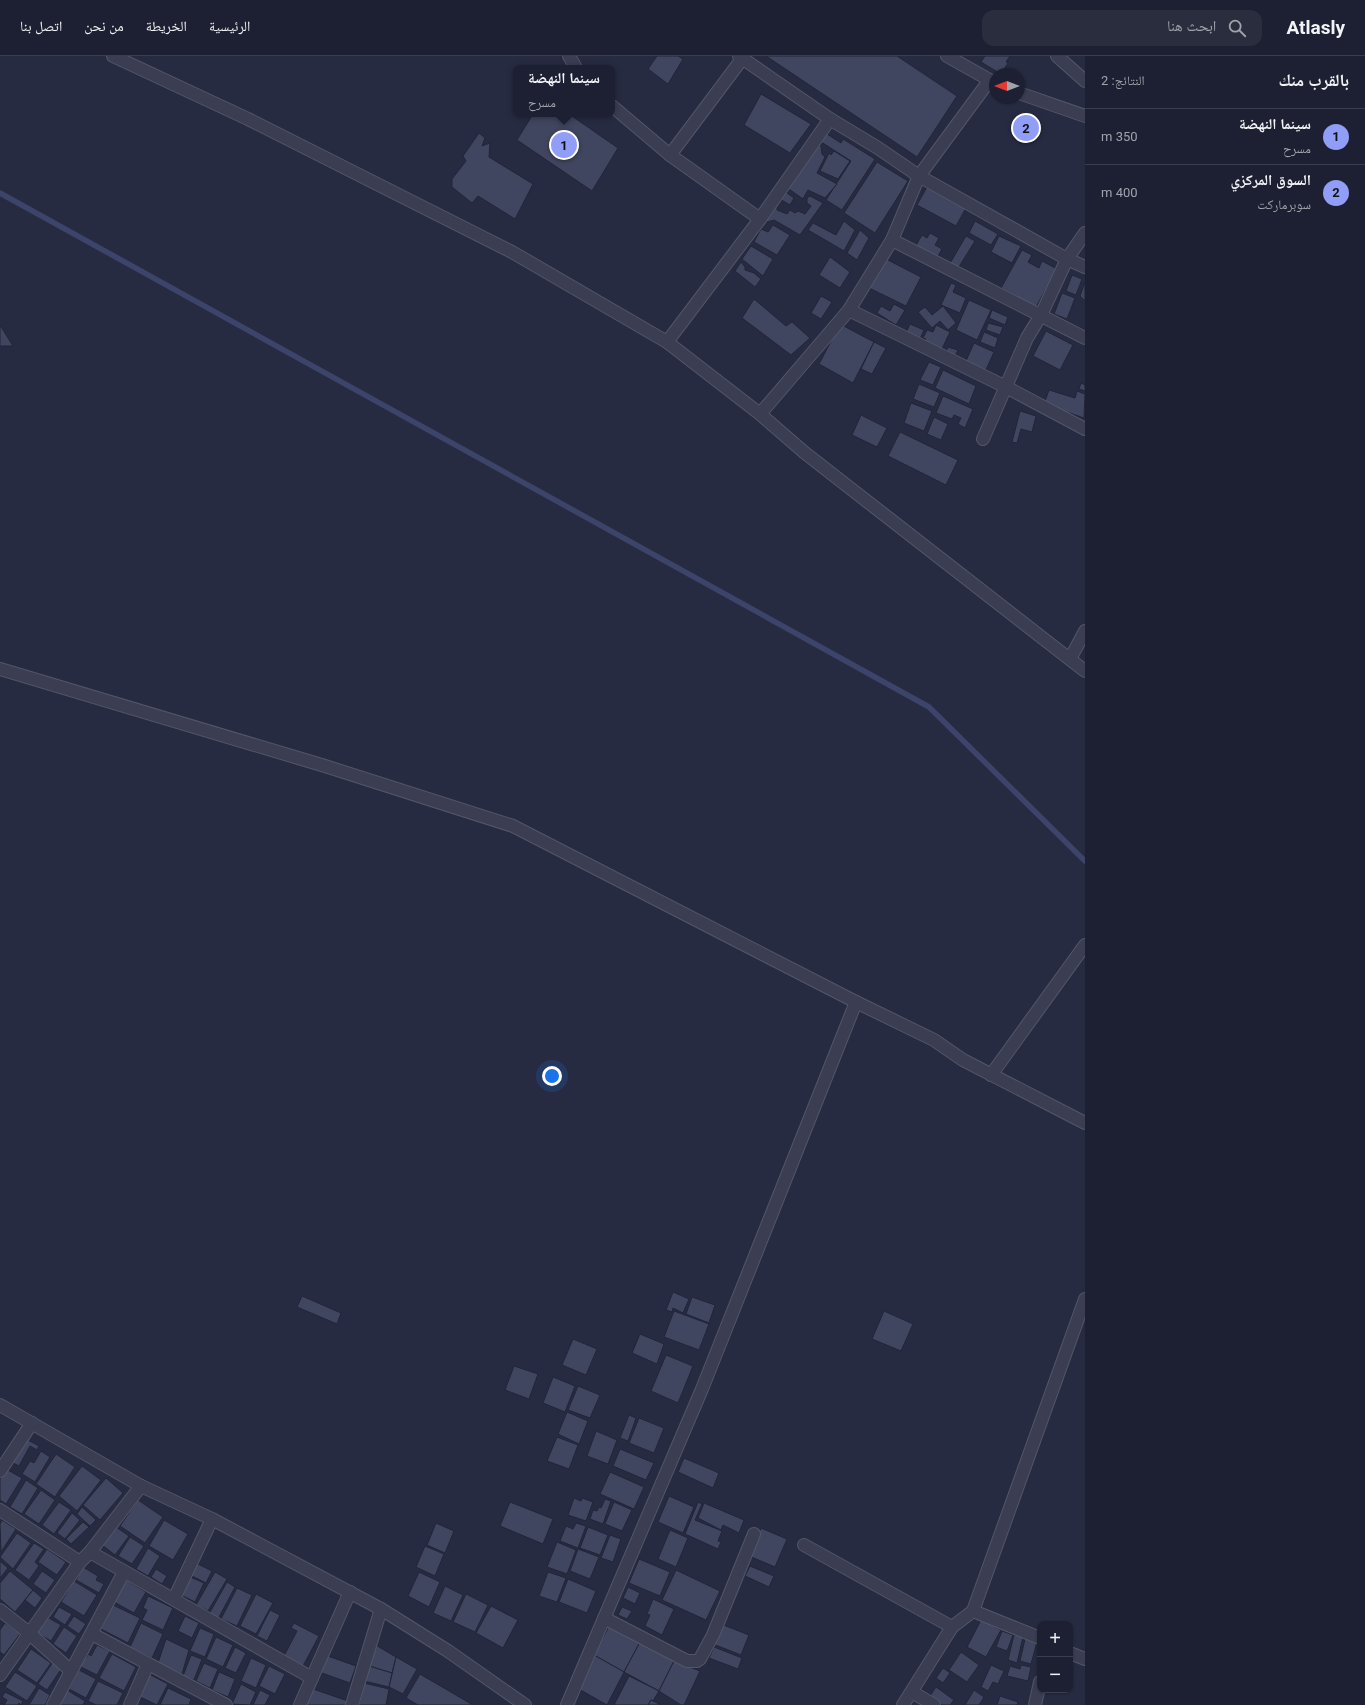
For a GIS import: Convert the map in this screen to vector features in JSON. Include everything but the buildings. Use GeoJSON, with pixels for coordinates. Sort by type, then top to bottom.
{"type":"FeatureCollection","features":[{"type":"Feature","properties":{"kind":"street"},"geometry":{"type":"LineString","coordinates":[[113,56],[248,118],[512,252],[666,342],[760,414],[805,453],[1085,671]]}},
{"type":"Feature","properties":{"kind":"street"},"geometry":{"type":"LineString","coordinates":[[569,56],[574,65]]}},
{"type":"Feature","properties":{"kind":"street"},"geometry":{"type":"LineString","coordinates":[[946,56],[989,80]]}},
{"type":"Feature","properties":{"kind":"street"},"geometry":{"type":"LineString","coordinates":[[1057,56],[1085,81]]}},
{"type":"Feature","properties":{"kind":"street"},"geometry":{"type":"LineString","coordinates":[[670,155],[740,58],[919,176],[1067,259],[1085,267]]}},
{"type":"Feature","properties":{"kind":"street"},"geometry":{"type":"LineString","coordinates":[[760,414],[849,310],[892,240],[919,176],[989,86]]}},
{"type":"Feature","properties":{"kind":"street"},"geometry":{"type":"LineString","coordinates":[[1025,95],[1085,116]]}},
{"type":"Feature","properties":{"kind":"street"},"geometry":{"type":"LineString","coordinates":[[615,109],[670,155],[760,219]]}},
{"type":"Feature","properties":{"kind":"street"},"geometry":{"type":"LineString","coordinates":[[666,342],[760,219],[830,118]]}},
{"type":"Feature","properties":{"kind":"street"},"geometry":{"type":"LineString","coordinates":[[983,439],[1027,338],[1041,315],[1067,259],[1085,233]]}},
{"type":"Feature","properties":{"kind":"street"},"geometry":{"type":"LineString","coordinates":[[892,240],[1085,338]]}},
{"type":"Feature","properties":{"kind":"street"},"geometry":{"type":"LineString","coordinates":[[849,310],[1006,387],[1085,429]]}},
{"type":"Feature","properties":{"kind":"street"},"geometry":{"type":"LineString","coordinates":[[1070,659],[1085,631]]}},
{"type":"Feature","properties":{"kind":"street"},"geometry":{"type":"LineString","coordinates":[[4,671],[325,766],[513,826],[856,1002],[934,1040],[963,1060],[1085,1123]]}},
{"type":"Feature","properties":{"kind":"street"},"geometry":{"type":"LineString","coordinates":[[991,1075],[1085,945]]}},
{"type":"Feature","properties":{"kind":"street"},"geometry":{"type":"LineString","coordinates":[[567,1705],[702,1389],[856,1002]]}},
{"type":"Feature","properties":{"kind":"street"},"geometry":{"type":"LineString","coordinates":[[903,1705],[952,1627],[973,1611],[1085,1298]]}},
{"type":"Feature","properties":{"kind":"street"},"geometry":{"type":"LineString","coordinates":[[0,1405],[141,1486],[212,1519],[381,1609],[448,1651],[525,1705]]}},
{"type":"Feature","properties":{"kind":"street"},"geometry":{"type":"LineString","coordinates":[[0,1471],[32,1423]]}},
{"type":"Feature","properties":{"kind":"street"},"geometry":{"type":"LineString","coordinates":[[0,1675],[80,1562],[90,1552],[141,1486]]}},
{"type":"Feature","properties":{"kind":"street"},"geometry":{"type":"LineString","coordinates":[[0,1510],[80,1562]]}},
{"type":"Feature","properties":{"kind":"street"},"geometry":{"type":"LineString","coordinates":[[174,1599],[212,1519]]}},
{"type":"Feature","properties":{"kind":"street"},"geometry":{"type":"LineString","coordinates":[[604,1618],[687,1661],[697,1661],[700,1659],[713,1635],[754,1534]]}},
{"type":"Feature","properties":{"kind":"street"},"geometry":{"type":"LineString","coordinates":[[804,1545],[952,1627]]}},
{"type":"Feature","properties":{"kind":"street"},"geometry":{"type":"LineString","coordinates":[[90,1552],[312,1678]]}},
{"type":"Feature","properties":{"kind":"street"},"geometry":{"type":"LineString","coordinates":[[53,1705],[124,1572]]}},
{"type":"Feature","properties":{"kind":"street"},"geometry":{"type":"LineString","coordinates":[[300,1705],[350,1592]]}},
{"type":"Feature","properties":{"kind":"street"},"geometry":{"type":"LineString","coordinates":[[352,1705],[381,1609]]}},
{"type":"Feature","properties":{"kind":"street"},"geometry":{"type":"LineString","coordinates":[[0,1610],[71,1670]]}},
{"type":"Feature","properties":{"kind":"street"},"geometry":{"type":"LineString","coordinates":[[973,1611],[1037,1637]]}},
{"type":"Feature","properties":{"kind":"street"},"geometry":{"type":"LineString","coordinates":[[92,1634],[226,1705]]}},
{"type":"Feature","properties":{"kind":"street"},"geometry":{"type":"LineString","coordinates":[[1073,1654],[1085,1659]]}},
{"type":"Feature","properties":{"kind":"street"},"geometry":{"type":"LineString","coordinates":[[130,1705],[148,1664]]}},
{"type":"Feature","properties":{"kind":"street"},"geometry":{"type":"LineString","coordinates":[[912,1692],[934,1705]]}},
{"type":"Feature","properties":{"kind":"street"},"geometry":{"type":"LineString","coordinates":[[1035,1705],[1038,1693]]}},
{"type":"Feature","properties":{"kind":"waterway"},"geometry":{"type":"LineString","coordinates":[[0,193],[929,707],[1085,861]]}},
{"type":"Feature","properties":{"kind":"place","name":"السوق المركزي"},"geometry":{"type":"Point","coordinates":[1026,128]}},
{"type":"Feature","properties":{"kind":"place","name":"سينما النهضة"},"geometry":{"type":"Point","coordinates":[564,145]}}]}
